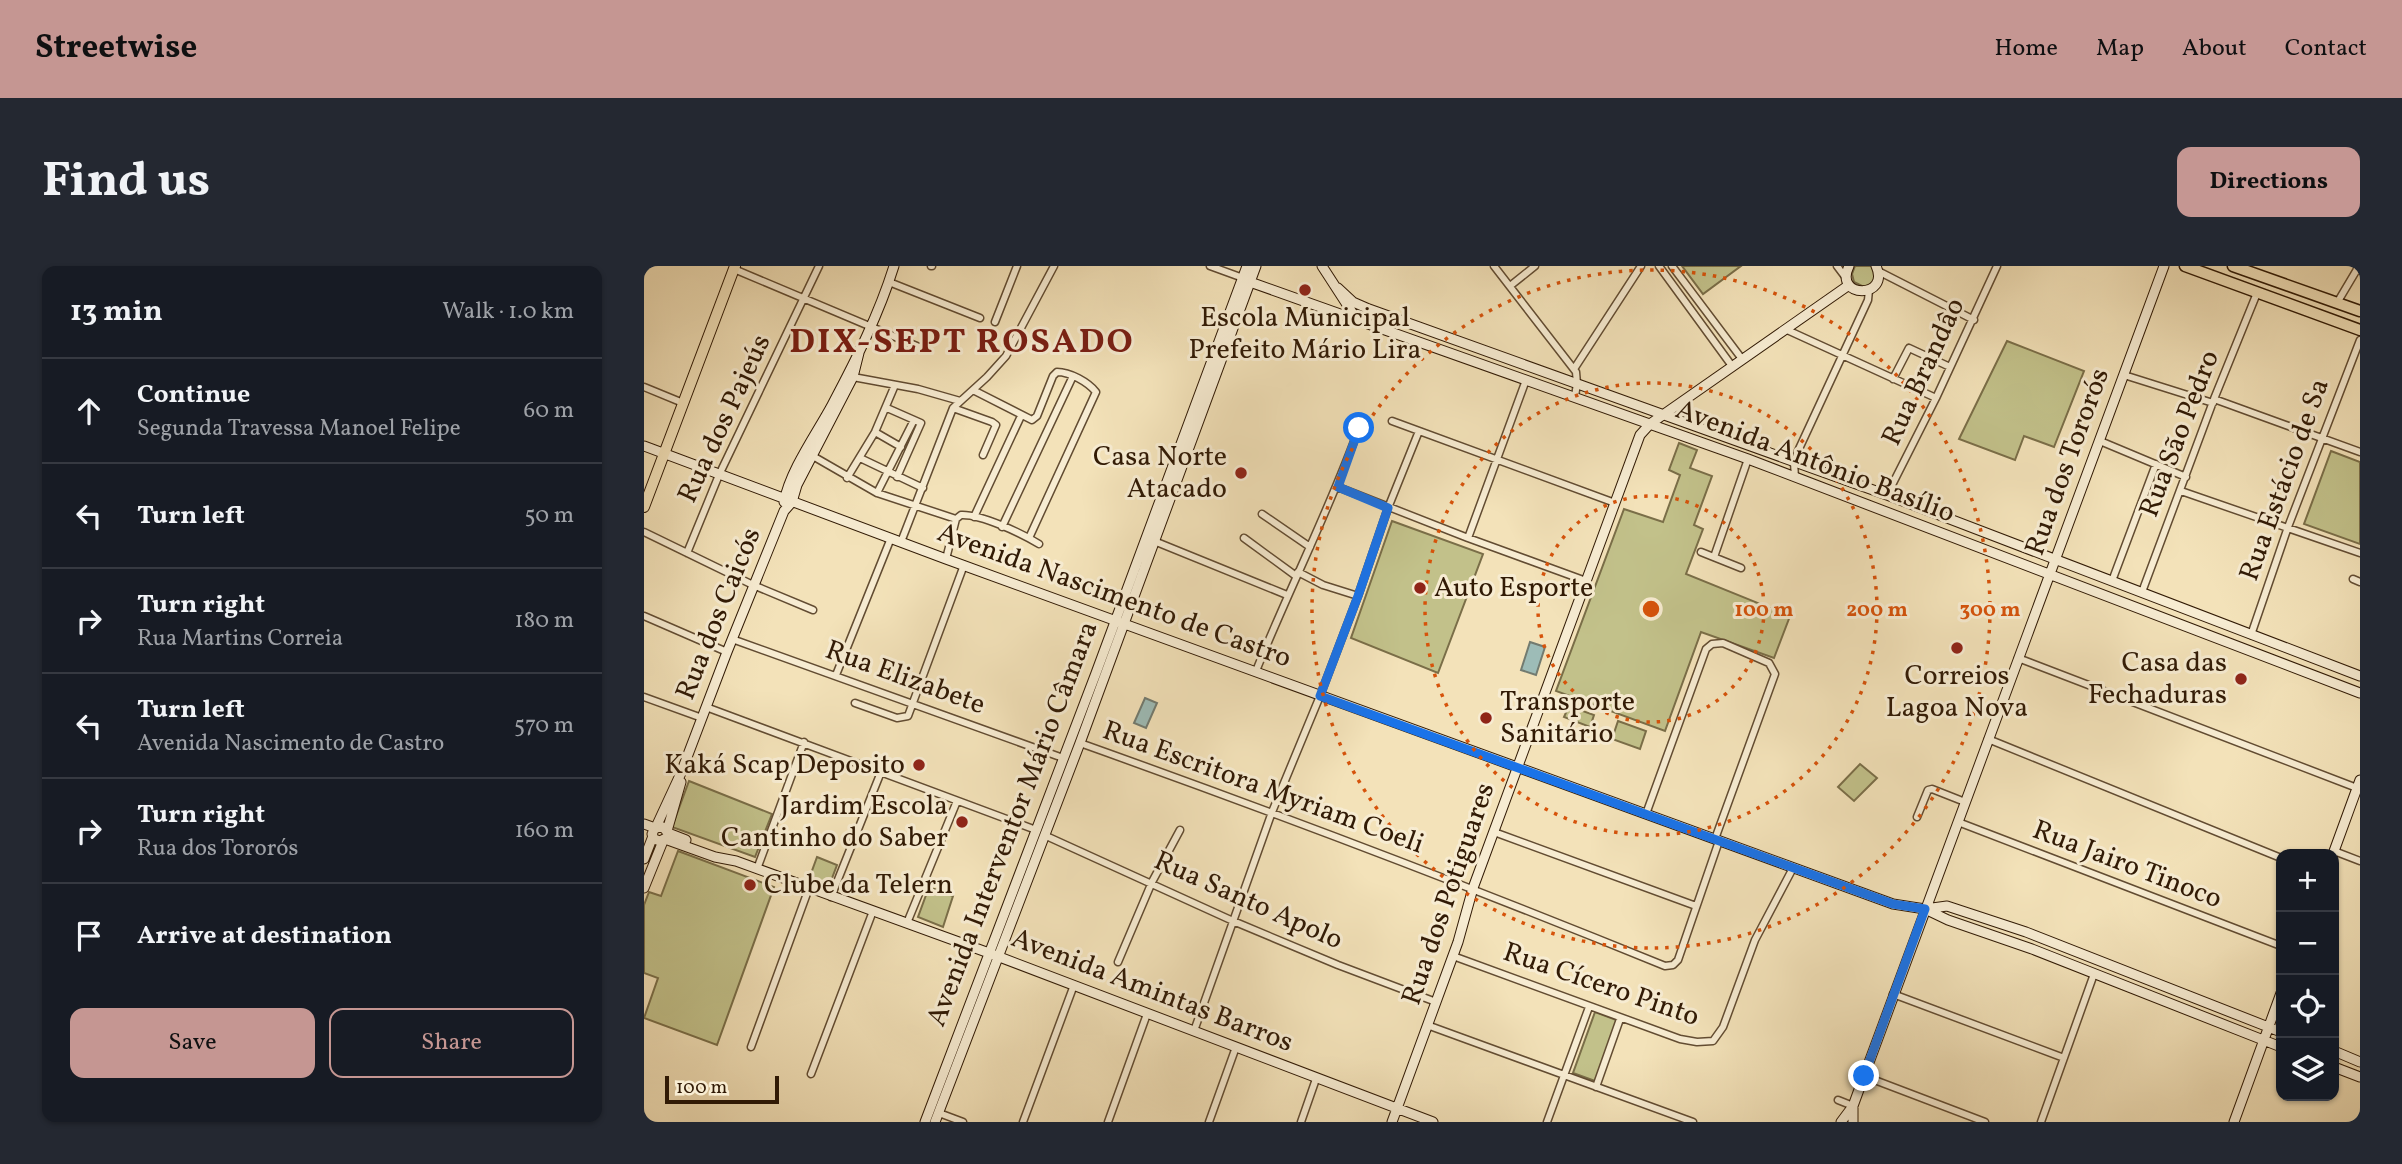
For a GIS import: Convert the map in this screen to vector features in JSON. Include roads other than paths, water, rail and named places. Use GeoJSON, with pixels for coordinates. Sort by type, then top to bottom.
{"type":"FeatureCollection","features":[{"type":"Feature","properties":{"kind":"highway"},"geometry":{"type":"LineString","coordinates":[[2185,266],[2360,330]]}},
{"type":"Feature","properties":{"kind":"highway"},"geometry":{"type":"LineString","coordinates":[[2233,266],[2360,311]]}},
{"type":"Feature","properties":{"kind":"main road","name":"Rua dos Caicós"},"geometry":{"type":"LineString","coordinates":[[644,859],[652,831],[681,773],[788,500],[859,353],[894,266]]}},
{"type":"Feature","properties":{"kind":"main road"},"geometry":{"type":"LineString","coordinates":[[1322,266],[1357,320]]}},
{"type":"Feature","properties":{"kind":"main road"},"geometry":{"type":"LineString","coordinates":[[1849,266],[1848,282],[1860,292],[1869,290],[1876,284],[1877,269]]}},
{"type":"Feature","properties":{"kind":"main road","name":"Rua dos Tororós"},"geometry":{"type":"LineString","coordinates":[[1841,1122],[1853,1105],[1864,1076],[2164,266]]}},
{"type":"Feature","properties":{"kind":"main road"},"geometry":{"type":"LineString","coordinates":[[644,507],[735,268]]}},
{"type":"Feature","properties":{"kind":"main road","name":"Avenida Antônio Basílio"},"geometry":{"type":"LineString","coordinates":[[1247,271],[1357,320],[1748,459],[2360,693]]}},
{"type":"Feature","properties":{"kind":"main road","name":"Avenida Interventor Mário Câmara"},"geometry":{"type":"LineString","coordinates":[[937,1117],[1040,832],[1063,758],[1247,271]]}},
{"type":"Feature","properties":{"kind":"main road","name":"Rua dos Potiguares"},"geometry":{"type":"LineString","coordinates":[[1392,1122],[1453,956],[1473,888],[1640,435],[1650,424],[1848,282]]}},
{"type":"Feature","properties":{"kind":"main road","name":"Avenida Antônio Basílio"},"geometry":{"type":"LineString","coordinates":[[1338,288],[1353,302],[1369,309],[1887,495],[2360,676]]}},
{"type":"Feature","properties":{"kind":"main road","name":"Rua dos Caicós"},"geometry":{"type":"LineString","coordinates":[[809,454],[853,377],[859,353]]}},
{"type":"Feature","properties":{"kind":"main road","name":"Avenida Interventor Mário Câmara"},"geometry":{"type":"LineString","coordinates":[[1040,832],[1080,743],[1124,624],[1154,541],[1195,405]]}},
{"type":"Feature","properties":{"kind":"main road","name":"Avenida Nascimento de Castro"},"geometry":{"type":"LineString","coordinates":[[644,446],[1256,671],[1320,696],[1330,704],[1517,768],[1893,904],[1925,909],[1947,906],[2026,932],[2276,1030]]}},
{"type":"Feature","properties":{"kind":"main road"},"geometry":{"type":"LineString","coordinates":[[2291,650],[2296,669]]}},
{"type":"Feature","properties":{"kind":"main road","name":"Rua dos Caicós"},"geometry":{"type":"LineString","coordinates":[[644,888],[666,836],[681,773]]}},
{"type":"Feature","properties":{"kind":"main road"},"geometry":{"type":"LineString","coordinates":[[2334,849],[2359,784]]}},
{"type":"Feature","properties":{"kind":"main road"},"geometry":{"type":"LineString","coordinates":[[644,824],[652,831]]}},
{"type":"Feature","properties":{"kind":"main road","name":"Avenida Amintas Barros"},"geometry":{"type":"LineString","coordinates":[[652,831],[657,841],[666,836],[725,855],[1433,1122]]}},
{"type":"Feature","properties":{"kind":"main road","name":"Avenida Nascimento de Castro"},"geometry":{"type":"LineString","coordinates":[[1925,909],[2276,1045]]}},
{"type":"Feature","properties":{"kind":"main road"},"geometry":{"type":"LineString","coordinates":[[2026,932],[2032,949]]}},
{"type":"Feature","properties":{"kind":"main road","name":"Avenida Interventor Mário Câmara"},"geometry":{"type":"LineString","coordinates":[[925,1122],[994,955]]}},
{"type":"Feature","properties":{"kind":"main road"},"geometry":{"type":"LineString","coordinates":[[2139,992],[2166,986]]}},
{"type":"Feature","properties":{"kind":"main road"},"geometry":{"type":"LineString","coordinates":[[2234,1122],[2276,1007]]}},
{"type":"Feature","properties":{"kind":"main road"},"geometry":{"type":"LineString","coordinates":[[2339,1053],[2360,1062]]}},
{"type":"Feature","properties":{"kind":"main road"},"geometry":{"type":"LineString","coordinates":[[2339,1069],[2360,1077]]}},
{"type":"Feature","properties":{"kind":"main road","name":"Rua dos Tororós"},"geometry":{"type":"LineString","coordinates":[[1853,1105],[1853,1122]]}},
{"type":"Feature","properties":{"kind":"street","name":"Rua dos Pajeús"},"geometry":{"type":"LineString","coordinates":[[687,553],[719,475],[819,266]]}},
{"type":"Feature","properties":{"kind":"street"},"geometry":{"type":"LineString","coordinates":[[995,322],[1017,266]]}},
{"type":"Feature","properties":{"kind":"street"},"geometry":{"type":"LineString","coordinates":[[901,542],[953,408],[998,366],[1013,346],[1054,266]]}},
{"type":"Feature","properties":{"kind":"street","name":"Avenida Antônio Basílio"},"geometry":{"type":"LineString","coordinates":[[1210,266],[1247,271]]}},
{"type":"Feature","properties":{"kind":"street"},"geometry":{"type":"LineString","coordinates":[[1494,266],[1574,369],[1577,384],[1575,397]]}},
{"type":"Feature","properties":{"kind":"street"},"geometry":{"type":"LineString","coordinates":[[1510,286],[1535,266]]}},
{"type":"Feature","properties":{"kind":"street"},"geometry":{"type":"LineString","coordinates":[[1574,369],[1641,266]]}},
{"type":"Feature","properties":{"kind":"street"},"geometry":{"type":"LineString","coordinates":[[1659,266],[1732,366]]}},
{"type":"Feature","properties":{"kind":"street"},"geometry":{"type":"LineString","coordinates":[[1672,266],[1742,359]]}},
{"type":"Feature","properties":{"kind":"street"},"geometry":{"type":"LineString","coordinates":[[1837,266],[1848,282]]}},
{"type":"Feature","properties":{"kind":"street","name":"Rua Brandâo"},"geometry":{"type":"LineString","coordinates":[[1887,495],[1936,398],[1997,266]]}},
{"type":"Feature","properties":{"kind":"street"},"geometry":{"type":"LineString","coordinates":[[2337,303],[2359,266]]}},
{"type":"Feature","properties":{"kind":"street"},"geometry":{"type":"LineString","coordinates":[[735,268],[919,347]]}},
{"type":"Feature","properties":{"kind":"street"},"geometry":{"type":"LineString","coordinates":[[1877,269],[1973,320]]}},
{"type":"Feature","properties":{"kind":"street"},"geometry":{"type":"LineString","coordinates":[[889,282],[979,318]]}},
{"type":"Feature","properties":{"kind":"street"},"geometry":{"type":"LineString","coordinates":[[1795,477],[1794,463],[1868,300],[1869,290]]}},
{"type":"Feature","properties":{"kind":"street","name":"Rua São Pedro"},"geometry":{"type":"LineString","coordinates":[[2142,592],[2258,293]]}},
{"type":"Feature","properties":{"kind":"street"},"geometry":{"type":"LineString","coordinates":[[1785,329],[1936,398]]}},
{"type":"Feature","properties":{"kind":"street","name":"Rua Estácio de Sa"},"geometry":{"type":"LineString","coordinates":[[2251,635],[2288,527],[2360,340]]}},
{"type":"Feature","properties":{"kind":"street"},"geometry":{"type":"LineString","coordinates":[[1893,379],[1907,350],[1912,348],[1950,367]]}},
{"type":"Feature","properties":{"kind":"street"},"geometry":{"type":"LineString","coordinates":[[973,390],[1032,420],[1040,411],[1053,376],[1058,372],[1064,372],[1093,387],[1096,395],[1029,538]]}},
{"type":"Feature","properties":{"kind":"street"},"geometry":{"type":"LineString","coordinates":[[2124,375],[2214,401],[2360,452]]}},
{"type":"Feature","properties":{"kind":"street"},"geometry":{"type":"LineString","coordinates":[[1002,527],[1073,376]]}},
{"type":"Feature","properties":{"kind":"street"},"geometry":{"type":"LineString","coordinates":[[853,377],[930,391],[960,401]]}},
{"type":"Feature","properties":{"kind":"street"},"geometry":{"type":"LineString","coordinates":[[1468,538],[1527,380]]}},
{"type":"Feature","properties":{"kind":"street"},"geometry":{"type":"LineString","coordinates":[[848,478],[876,432],[895,385]]}},
{"type":"Feature","properties":{"kind":"street"},"geometry":{"type":"LineString","coordinates":[[644,387],[683,403]]}},
{"type":"Feature","properties":{"kind":"street"},"geometry":{"type":"LineString","coordinates":[[887,408],[921,423],[897,477]]}},
{"type":"Feature","properties":{"kind":"street"},"geometry":{"type":"LineString","coordinates":[[953,408],[996,425],[983,455]]}},
{"type":"Feature","properties":{"kind":"street"},"geometry":{"type":"LineString","coordinates":[[970,516],[1021,416]]}},
{"type":"Feature","properties":{"kind":"street"},"geometry":{"type":"LineString","coordinates":[[877,492],[915,420]]}},
{"type":"Feature","properties":{"kind":"street"},"geometry":{"type":"LineString","coordinates":[[1392,421],[1615,503]]}},
{"type":"Feature","properties":{"kind":"street"},"geometry":{"type":"LineString","coordinates":[[1256,671],[1287,595],[1338,487],[1359,428]]}},
{"type":"Feature","properties":{"kind":"street"},"geometry":{"type":"LineString","coordinates":[[1194,1031],[1272,812],[1320,696],[1419,430]]}},
{"type":"Feature","properties":{"kind":"street"},"geometry":{"type":"LineString","coordinates":[[876,432],[901,447]]}},
{"type":"Feature","properties":{"kind":"street"},"geometry":{"type":"LineString","coordinates":[[2100,441],[2186,477]]}},
{"type":"Feature","properties":{"kind":"street"},"geometry":{"type":"LineString","coordinates":[[809,454],[877,492],[956,519]]}},
{"type":"Feature","properties":{"kind":"street"},"geometry":{"type":"LineString","coordinates":[[860,458],[923,488]]}},
{"type":"Feature","properties":{"kind":"street"},"geometry":{"type":"LineString","coordinates":[[1714,557],[1748,459]]}},
{"type":"Feature","properties":{"kind":"street"},"geometry":{"type":"LineString","coordinates":[[2112,580],[2156,464]]}},
{"type":"Feature","properties":{"kind":"street"},"geometry":{"type":"LineString","coordinates":[[1338,487],[1587,581]]}},
{"type":"Feature","properties":{"kind":"street"},"geometry":{"type":"LineString","coordinates":[[2181,491],[2360,553]]}},
{"type":"Feature","properties":{"kind":"street"},"geometry":{"type":"LineString","coordinates":[[1262,514],[1310,547]]}},
{"type":"Feature","properties":{"kind":"street"},"geometry":{"type":"LineString","coordinates":[[946,559],[956,519],[961,515],[1002,527],[1039,544]]}},
{"type":"Feature","properties":{"kind":"street"},"geometry":{"type":"LineString","coordinates":[[644,532],[753,585],[813,610]]}},
{"type":"Feature","properties":{"kind":"street"},"geometry":{"type":"LineString","coordinates":[[836,675],[891,538]]}},
{"type":"Feature","properties":{"kind":"street"},"geometry":{"type":"LineString","coordinates":[[1244,538],[1297,574],[1358,596]]}},
{"type":"Feature","properties":{"kind":"street"},"geometry":{"type":"LineString","coordinates":[[1154,541],[1287,595]]}},
{"type":"Feature","properties":{"kind":"street"},"geometry":{"type":"LineString","coordinates":[[1701,552],[1741,568]]}},
{"type":"Feature","properties":{"kind":"street"},"geometry":{"type":"LineString","coordinates":[[855,703],[902,718],[908,716],[964,565]]}},
{"type":"Feature","properties":{"kind":"street"},"geometry":{"type":"LineString","coordinates":[[644,615],[727,652]]}},
{"type":"Feature","properties":{"kind":"street","name":"Rua Elizabete"},"geometry":{"type":"LineString","coordinates":[[732,639],[1063,758]]}},
{"type":"Feature","properties":{"kind":"street"},"geometry":{"type":"LineString","coordinates":[[1494,832],[1696,906],[1775,677],[1774,669],[1769,663],[1723,643],[1717,642],[1708,646],[1646,814]]}},
{"type":"Feature","properties":{"kind":"street"},"geometry":{"type":"LineString","coordinates":[[2018,659],[2359,784]]}},
{"type":"Feature","properties":{"kind":"street"},"geometry":{"type":"LineString","coordinates":[[645,699],[702,718]]}},
{"type":"Feature","properties":{"kind":"street","name":"Rua Santo Apolo"},"geometry":{"type":"LineString","coordinates":[[706,707],[1040,832],[1233,921],[1436,1002]]}},
{"type":"Feature","properties":{"kind":"street"},"geometry":{"type":"LineString","coordinates":[[1988,739],[2276,856]]}},
{"type":"Feature","properties":{"kind":"street"},"geometry":{"type":"LineString","coordinates":[[757,869],[804,742]]}},
{"type":"Feature","properties":{"kind":"street","name":"Rua Escritora Myriam Coeli"},"geometry":{"type":"LineString","coordinates":[[1080,743],[1473,888],[1665,965],[1673,965],[1678,960],[1696,906]]}},
{"type":"Feature","properties":{"kind":"street"},"geometry":{"type":"LineString","coordinates":[[831,897],[881,772]]}},
{"type":"Feature","properties":{"kind":"street"},"geometry":{"type":"LineString","coordinates":[[1917,817],[1928,790],[1932,789],[1965,802]]}},
{"type":"Feature","properties":{"kind":"street"},"geometry":{"type":"LineString","coordinates":[[907,923],[957,801]]}},
{"type":"Feature","properties":{"kind":"street","name":"Rua Jairo Tinoco"},"geometry":{"type":"LineString","coordinates":[[1958,822],[2276,944]]}},
{"type":"Feature","properties":{"kind":"street"},"geometry":{"type":"LineString","coordinates":[[1118,962],[1152,882],[1180,830]]}},
{"type":"Feature","properties":{"kind":"street"},"geometry":{"type":"LineString","coordinates":[[2339,854],[2360,860]]}},
{"type":"Feature","properties":{"kind":"street","name":"Rua Cícero Pinto"},"geometry":{"type":"LineString","coordinates":[[1453,956],[1620,1019],[1688,1041],[1706,1042],[1716,1039],[1723,1027],[1755,940],[1793,868]]}},
{"type":"Feature","properties":{"kind":"street"},"geometry":{"type":"LineString","coordinates":[[751,1047],[809,888]]}},
{"type":"Feature","properties":{"kind":"street"},"geometry":{"type":"LineString","coordinates":[[811,1074],[873,911]]}},
{"type":"Feature","properties":{"kind":"street"},"geometry":{"type":"LineString","coordinates":[[2041,1122],[2094,974]]}},
{"type":"Feature","properties":{"kind":"street"},"geometry":{"type":"LineString","coordinates":[[1023,1122],[1074,985]]}},
{"type":"Feature","properties":{"kind":"street"},"geometry":{"type":"LineString","coordinates":[[1893,994],[2064,1058]]}},
{"type":"Feature","properties":{"kind":"street"},"geometry":{"type":"LineString","coordinates":[[1547,1122],[1589,1007]]}},
{"type":"Feature","properties":{"kind":"street"},"geometry":{"type":"LineString","coordinates":[[1108,1122],[1147,1013]]}},
{"type":"Feature","properties":{"kind":"street"},"geometry":{"type":"LineString","coordinates":[[1596,1087],[1620,1019]]}},
{"type":"Feature","properties":{"kind":"street"},"geometry":{"type":"LineString","coordinates":[[1427,1026],[1693,1122]]}},
{"type":"Feature","properties":{"kind":"street"},"geometry":{"type":"LineString","coordinates":[[1209,1122],[1236,1047]]}},
{"type":"Feature","properties":{"kind":"street"},"geometry":{"type":"LineString","coordinates":[[1864,1076],[1985,1122]]}},
{"type":"Feature","properties":{"kind":"street"},"geometry":{"type":"LineString","coordinates":[[1301,1122],[1316,1079]]}},
{"type":"Feature","properties":{"kind":"street"},"geometry":{"type":"LineString","coordinates":[[1838,1100],[1853,1105]]}},
{"type":"Feature","properties":{"kind":"street"},"geometry":{"type":"LineString","coordinates":[[937,1117],[963,1122]]}},
{"type":"Feature","properties":{"kind":"water"},"geometry":{"type":"Polygon","coordinates":[[[1530,642],[1545,647],[1536,675],[1521,670],[1530,642]]]}},
{"type":"Feature","properties":{"kind":"water"},"geometry":{"type":"Polygon","coordinates":[[[1145,698],[1157,703],[1146,728],[1134,723],[1145,698]]]}},
{"type":"Feature","properties":{"kind":"place","name":"Escola Municipal Prefeito Mário Lira"},"geometry":{"type":"Point","coordinates":[1305,290]}},
{"type":"Feature","properties":{"kind":"place","name":"Casa Norte Atacado"},"geometry":{"type":"Point","coordinates":[1241,473]}},
{"type":"Feature","properties":{"kind":"place","name":"Auto Esporte"},"geometry":{"type":"Point","coordinates":[1420,588]}},
{"type":"Feature","properties":{"kind":"place","name":"Correios Lagoa Nova"},"geometry":{"type":"Point","coordinates":[1957,648]}},
{"type":"Feature","properties":{"kind":"place","name":"Casa das Fechaduras"},"geometry":{"type":"Point","coordinates":[2241,679]}},
{"type":"Feature","properties":{"kind":"place","name":"Transporte Sanitário"},"geometry":{"type":"Point","coordinates":[1486,718]}},
{"type":"Feature","properties":{"kind":"place","name":"Kaká Scap Deposito"},"geometry":{"type":"Point","coordinates":[919,765]}},
{"type":"Feature","properties":{"kind":"place","name":"Jardim Escola Cantinho do Saber"},"geometry":{"type":"Point","coordinates":[962,822]}},
{"type":"Feature","properties":{"kind":"place","name":"Clube da Telern"},"geometry":{"type":"Point","coordinates":[750,885]}},
{"type":"Feature","properties":{"kind":"district","name":"DIX-SEPT ROSADO"},"geometry":{"type":"Point","coordinates":[962,343]}}]}
